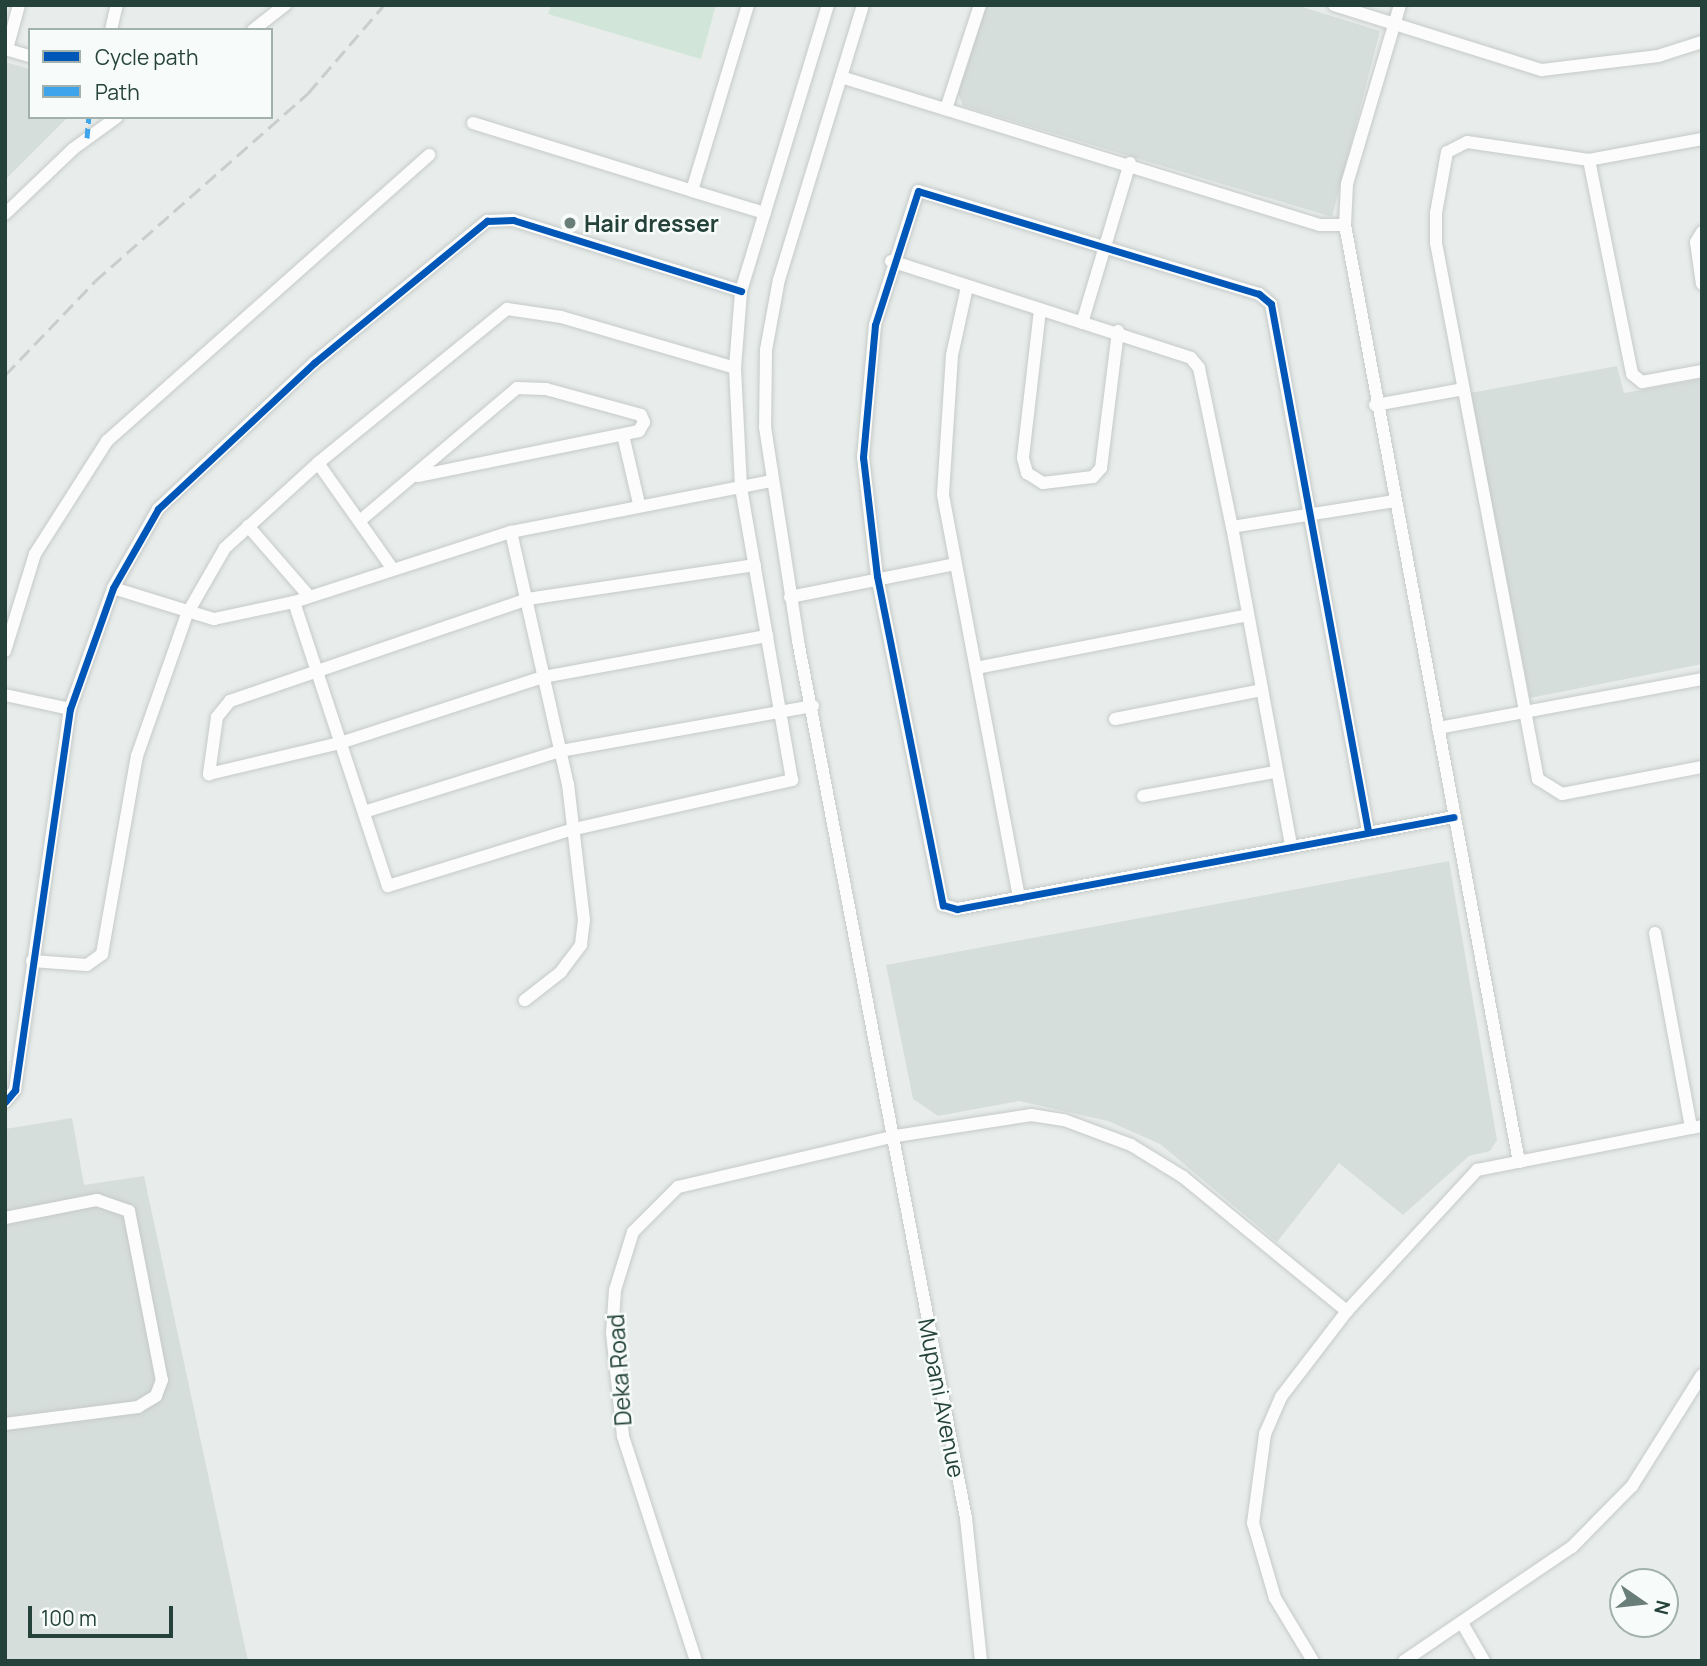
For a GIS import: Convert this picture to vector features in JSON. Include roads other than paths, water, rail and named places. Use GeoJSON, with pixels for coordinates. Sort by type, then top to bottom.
{"type":"FeatureCollection","features":[{"type":"Feature","properties":{"kind":"street"},"geometry":{"type":"LineString","coordinates":[[19,5],[6,49],[28,55]]}},
{"type":"Feature","properties":{"kind":"street"},"geometry":{"type":"LineString","coordinates":[[111,28],[117,5]]}},
{"type":"Feature","properties":{"kind":"street"},"geometry":{"type":"LineString","coordinates":[[256,28],[285,5]]}},
{"type":"Feature","properties":{"kind":"street"},"geometry":{"type":"LineString","coordinates":[[692,191],[748,5]]}},
{"type":"Feature","properties":{"kind":"street"},"geometry":{"type":"LineString","coordinates":[[294,603],[364,812],[382,880],[390,886],[570,830],[785,785],[793,776],[741,487],[735,368],[741,291],[828,5]]}},
{"type":"Feature","properties":{"kind":"street","name":"Mupani Avenue"},"geometry":{"type":"LineString","coordinates":[[863,5],[774,305],[766,387],[771,481],[790,597],[896,1136],[966,1518],[981,1661]]}},
{"type":"Feature","properties":{"kind":"street"},"geometry":{"type":"LineString","coordinates":[[946,109],[980,5]]}},
{"type":"Feature","properties":{"kind":"street"},"geometry":{"type":"LineString","coordinates":[[1334,5],[1542,70],[1658,56],[1702,43]]}},
{"type":"Feature","properties":{"kind":"street"},"geometry":{"type":"LineString","coordinates":[[1400,5],[1348,184],[1345,225],[1375,405],[1519,1162]]}},
{"type":"Feature","properties":{"kind":"street"},"geometry":{"type":"LineString","coordinates":[[841,77],[1130,163],[1320,225],[1345,225]]}},
{"type":"Feature","properties":{"kind":"street"},"geometry":{"type":"LineString","coordinates":[[5,214],[72,149],[114,119]]}},
{"type":"Feature","properties":{"kind":"street"},"geometry":{"type":"LineString","coordinates":[[473,123],[765,213]]}},
{"type":"Feature","properties":{"kind":"street"},"geometry":{"type":"LineString","coordinates":[[1702,139],[1589,160],[1467,142],[1447,152],[1436,243],[1522,714],[1538,779],[1554,792],[1702,767]]}},
{"type":"Feature","properties":{"kind":"street"},"geometry":{"type":"LineString","coordinates":[[5,651],[35,554],[107,441],[429,155]]}},
{"type":"Feature","properties":{"kind":"street"},"geometry":{"type":"LineString","coordinates":[[1589,160],[1632,374],[1642,382],[1702,371]]}},
{"type":"Feature","properties":{"kind":"street"},"geometry":{"type":"LineString","coordinates":[[1082,323],[1130,163]]}},
{"type":"Feature","properties":{"kind":"street"},"geometry":{"type":"LineString","coordinates":[[1368,831],[1271,304],[1259,294],[922,189],[911,201],[891,261],[864,415],[865,493],[877,576],[940,901],[957,909],[1019,899],[1291,845],[1454,817]]}},
{"type":"Feature","properties":{"kind":"street"},"geometry":{"type":"LineString","coordinates":[[5,1102],[15,1090],[70,709],[113,588],[144,529],[172,495],[314,362],[480,224],[513,220],[741,291]]}},
{"type":"Feature","properties":{"kind":"street"},"geometry":{"type":"LineString","coordinates":[[1702,232],[1696,242],[1702,284]]}},
{"type":"Feature","properties":{"kind":"street"},"geometry":{"type":"LineString","coordinates":[[891,261],[1082,323],[1118,331],[1183,354],[1199,369],[1232,527],[1275,772],[1291,845]]}},
{"type":"Feature","properties":{"kind":"street"},"geometry":{"type":"LineString","coordinates":[[967,287],[952,355],[943,495],[1019,899]]}},
{"type":"Feature","properties":{"kind":"street"},"geometry":{"type":"LineString","coordinates":[[33,961],[87,965],[103,954],[137,756],[187,614],[218,557],[318,463],[507,309],[561,317],[735,368]]}},
{"type":"Feature","properties":{"kind":"street"},"geometry":{"type":"LineString","coordinates":[[1040,310],[1023,458],[1027,473],[1044,483],[1093,477],[1101,468],[1118,331]]}},
{"type":"Feature","properties":{"kind":"street"},"geometry":{"type":"LineString","coordinates":[[362,519],[418,476],[517,388],[540,388],[641,415],[639,431],[418,476]]}},
{"type":"Feature","properties":{"kind":"street"},"geometry":{"type":"LineString","coordinates":[[1375,405],[1464,389]]}},
{"type":"Feature","properties":{"kind":"street"},"geometry":{"type":"LineString","coordinates":[[623,435],[639,504]]}},
{"type":"Feature","properties":{"kind":"street"},"geometry":{"type":"LineString","coordinates":[[318,463],[362,519],[392,568]]}},
{"type":"Feature","properties":{"kind":"street"},"geometry":{"type":"LineString","coordinates":[[113,588],[187,614],[214,619],[294,603],[392,568],[511,532],[639,504],[771,481]]}},
{"type":"Feature","properties":{"kind":"street"},"geometry":{"type":"LineString","coordinates":[[1232,527],[1395,501]]}},
{"type":"Feature","properties":{"kind":"street"},"geometry":{"type":"LineString","coordinates":[[248,526],[308,596]]}},
{"type":"Feature","properties":{"kind":"street"},"geometry":{"type":"LineString","coordinates":[[511,532],[560,751],[584,920],[580,945],[561,972],[526,1000]]}},
{"type":"Feature","properties":{"kind":"street"},"geometry":{"type":"LineString","coordinates":[[790,597],[877,576],[955,564]]}},
{"type":"Feature","properties":{"kind":"street"},"geometry":{"type":"LineString","coordinates":[[755,565],[528,599],[317,670],[225,705],[217,717],[209,774],[340,743],[542,677],[767,636]]}},
{"type":"Feature","properties":{"kind":"street"},"geometry":{"type":"LineString","coordinates":[[976,668],[1248,615]]}},
{"type":"Feature","properties":{"kind":"street"},"geometry":{"type":"LineString","coordinates":[[1438,728],[1702,679]]}},
{"type":"Feature","properties":{"kind":"street"},"geometry":{"type":"LineString","coordinates":[[1115,719],[1261,690]]}},
{"type":"Feature","properties":{"kind":"street"},"geometry":{"type":"LineString","coordinates":[[5,695],[70,709]]}},
{"type":"Feature","properties":{"kind":"street"},"geometry":{"type":"LineString","coordinates":[[364,812],[560,751],[813,706]]}},
{"type":"Feature","properties":{"kind":"street"},"geometry":{"type":"LineString","coordinates":[[1143,796],[1275,772]]}},
{"type":"Feature","properties":{"kind":"street"},"geometry":{"type":"LineString","coordinates":[[1312,1661],[1263,1563],[1253,1523],[1257,1477],[1281,1397],[1347,1311],[1466,1178],[1488,1166],[1696,1127],[1655,933]]}},
{"type":"Feature","properties":{"kind":"street","name":"Deka Road"},"geometry":{"type":"LineString","coordinates":[[696,1661],[623,1436],[612,1333],[622,1256],[646,1216],[688,1182],[896,1136],[1031,1115],[1131,1145],[1183,1177],[1347,1311]]}},
{"type":"Feature","properties":{"kind":"street"},"geometry":{"type":"LineString","coordinates":[[5,1218],[97,1200],[129,1212],[162,1380],[156,1396],[138,1407],[5,1424]]}},
{"type":"Feature","properties":{"kind":"street"},"geometry":{"type":"LineString","coordinates":[[1405,1661],[1572,1547],[1632,1486],[1702,1375]]}},
{"type":"Feature","properties":{"kind":"street"},"geometry":{"type":"LineString","coordinates":[[1462,1623],[1485,1661]]}},
{"type":"Feature","properties":{"kind":"railway"},"geometry":{"type":"LineString","coordinates":[[5,375],[95,281],[308,93],[384,5]]}},
{"type":"Feature","properties":{"kind":"place","name":"Hair dresser"},"geometry":{"type":"Point","coordinates":[570,223]}}]}
